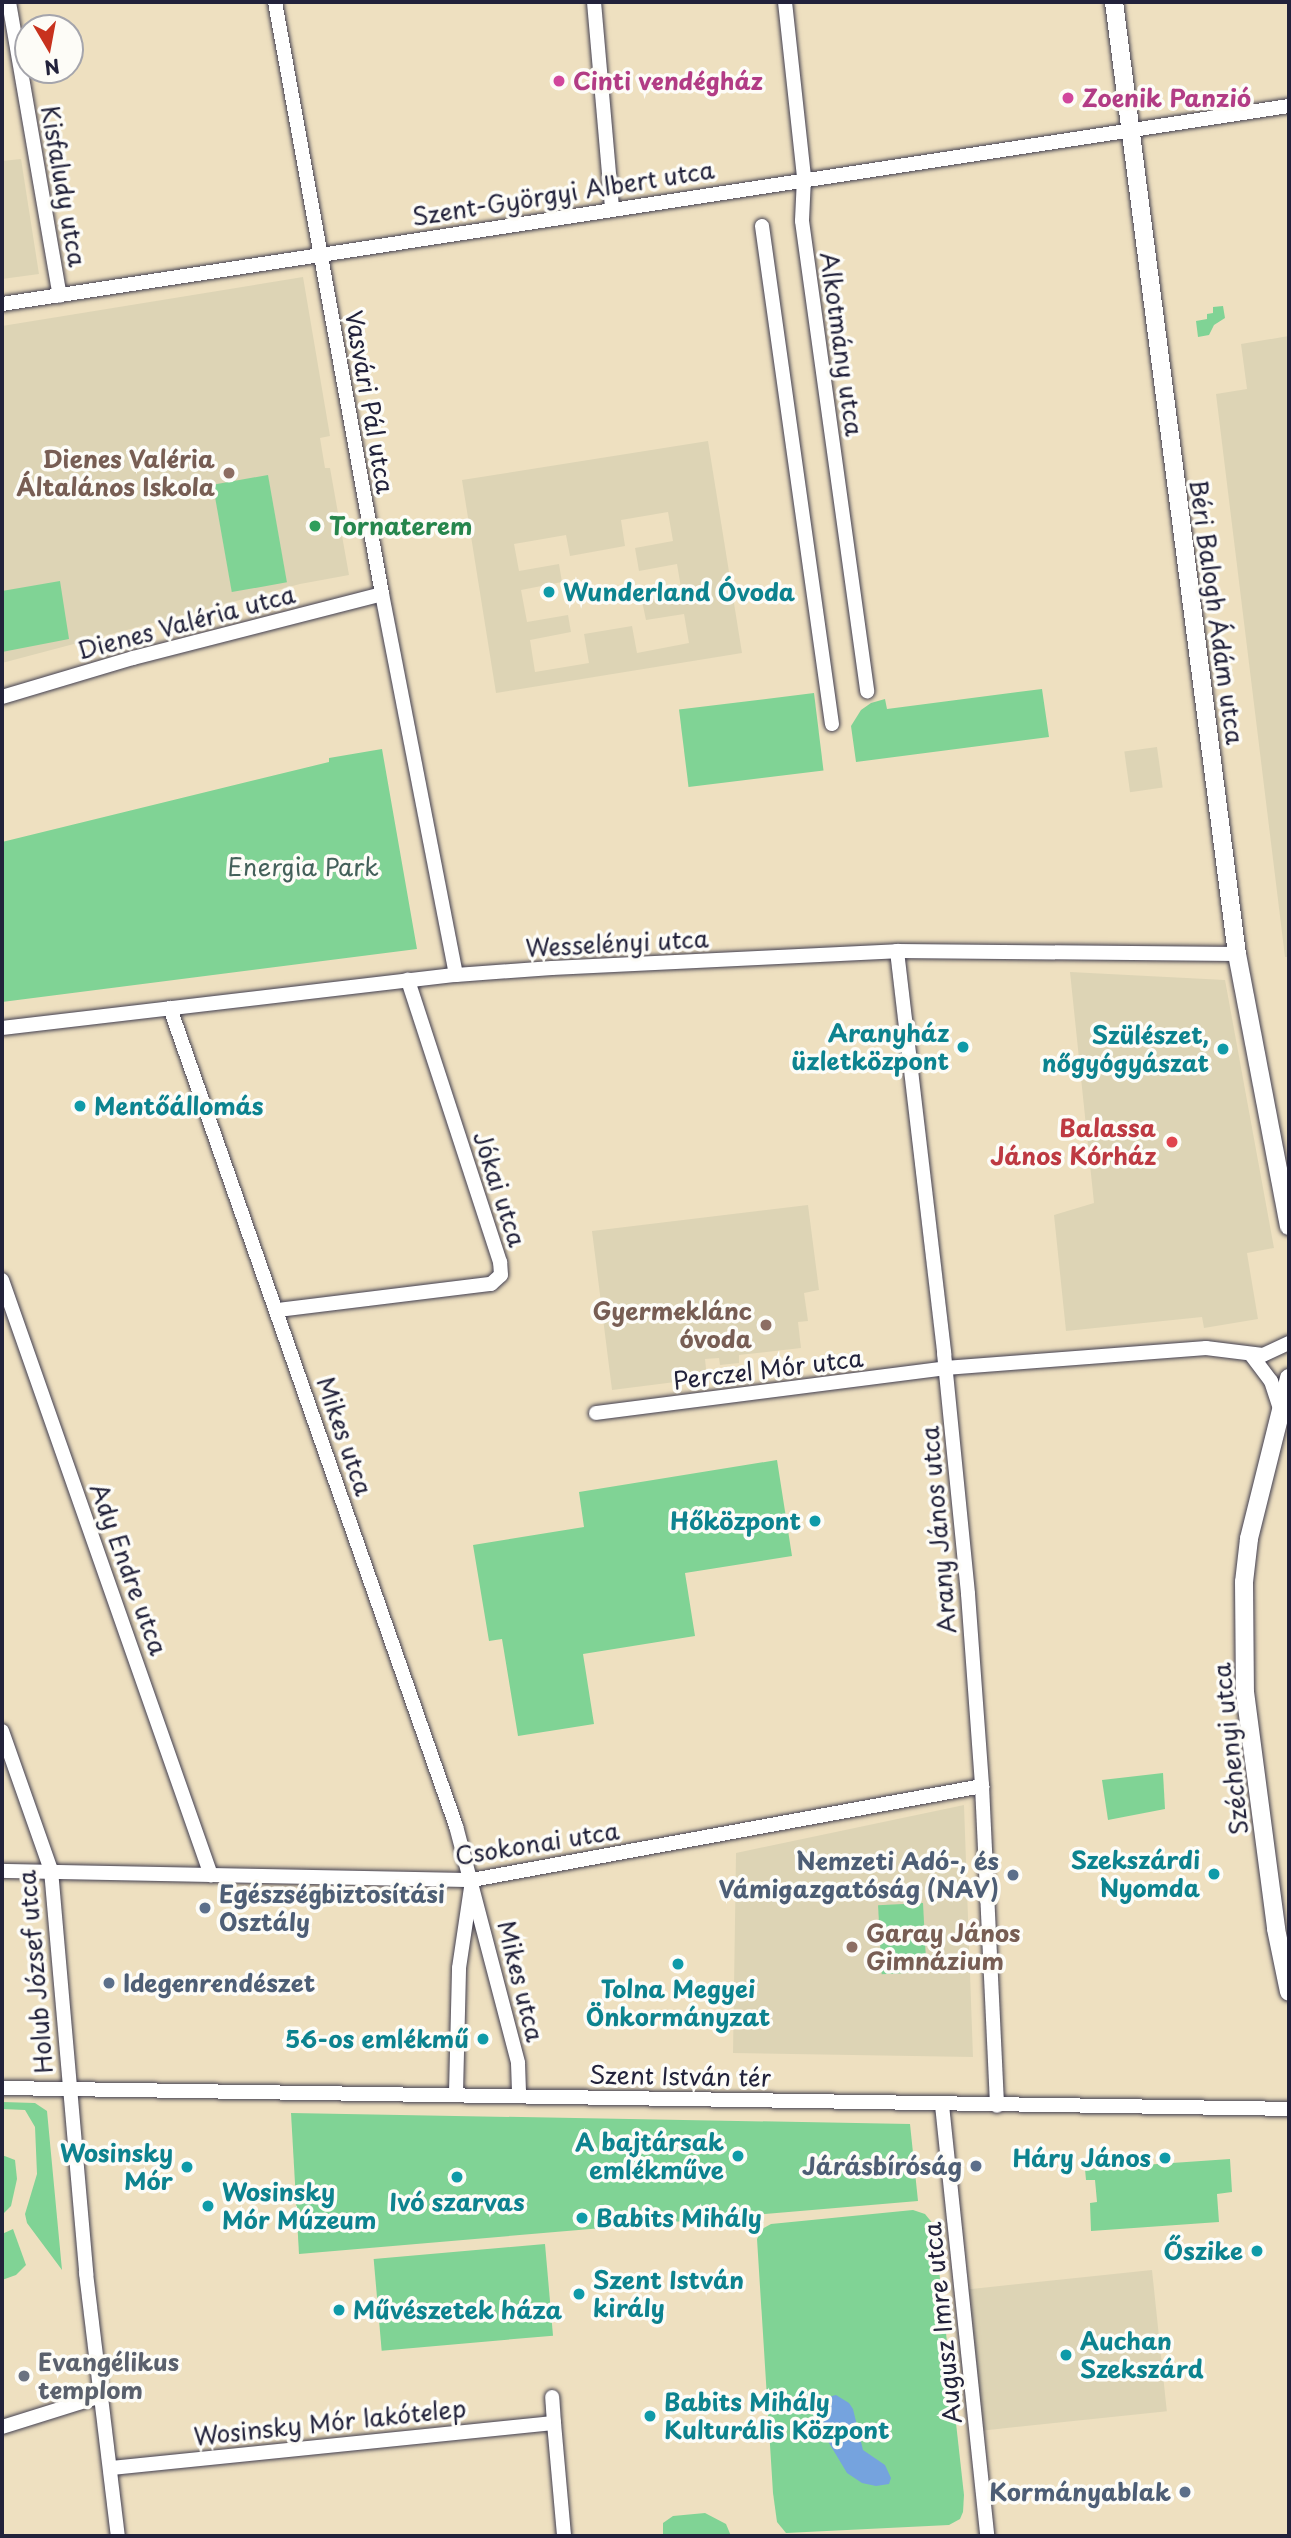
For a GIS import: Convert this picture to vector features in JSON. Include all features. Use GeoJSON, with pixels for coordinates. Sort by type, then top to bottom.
{"type":"FeatureCollection","features":[{"type":"Feature","properties":{"kind":"street","name":"Kisfaludy utca"},"geometry":{"type":"LineString","coordinates":[[9,2],[60,296]]}},
{"type":"Feature","properties":{"kind":"street","name":"Vasvári Pál utca"},"geometry":{"type":"LineString","coordinates":[[275,2],[382,594],[456,975]]}},
{"type":"Feature","properties":{"kind":"street"},"geometry":{"type":"LineString","coordinates":[[594,2],[612,209]]}},
{"type":"Feature","properties":{"kind":"street","name":"Alkotmány utca"},"geometry":{"type":"LineString","coordinates":[[785,2],[804,178],[802,221],[867,692]]}},
{"type":"Feature","properties":{"kind":"street","name":"Béri Balogh Ádám utca"},"geometry":{"type":"LineString","coordinates":[[1114,2],[1237,954],[1289,1221]]}},
{"type":"Feature","properties":{"kind":"street","name":"Szent-Györgyi Albert utca"},"geometry":{"type":"LineString","coordinates":[[2,304],[804,178],[1289,106]]}},
{"type":"Feature","properties":{"kind":"street"},"geometry":{"type":"LineString","coordinates":[[762,226],[832,724]]}},
{"type":"Feature","properties":{"kind":"street","name":"Dienes Valéria utca"},"geometry":{"type":"LineString","coordinates":[[2,696],[133,657],[382,594]]}},
{"type":"Feature","properties":{"kind":"street","name":"Wesselényi utca"},"geometry":{"type":"LineString","coordinates":[[2,1028],[456,975],[897,951],[1237,954]]}},
{"type":"Feature","properties":{"kind":"street","name":"Arany János utca"},"geometry":{"type":"LineString","coordinates":[[897,951],[968,1594],[982,1786],[997,2106]]}},
{"type":"Feature","properties":{"kind":"street","name":"Jókai utca"},"geometry":{"type":"LineString","coordinates":[[278,1310],[491,1284],[501,1275],[500,1262],[408,980]]}},
{"type":"Feature","properties":{"kind":"street","name":"Mikes utca"},"geometry":{"type":"LineString","coordinates":[[170,1008],[278,1310],[472,1880],[518,2063],[519,2095]]}},
{"type":"Feature","properties":{"kind":"street","name":"Ady Endre utca"},"geometry":{"type":"LineString","coordinates":[[2,1280],[211,1875]]}},
{"type":"Feature","properties":{"kind":"street"},"geometry":{"type":"LineString","coordinates":[[1252,1356],[1263,1355],[1289,1343]]}},
{"type":"Feature","properties":{"kind":"street","name":"Perczel Mór utca"},"geometry":{"type":"LineString","coordinates":[[596,1413],[945,1368],[1206,1348],[1252,1356]]}},
{"type":"Feature","properties":{"kind":"street"},"geometry":{"type":"LineString","coordinates":[[1252,1356],[1271,1381],[1282,1412]]}},
{"type":"Feature","properties":{"kind":"street","name":"Széchenyi utca"},"geometry":{"type":"LineString","coordinates":[[1289,1378],[1249,1539],[1244,1582],[1245,1692],[1276,1929],[1289,1992]]}},
{"type":"Feature","properties":{"kind":"street","name":"Holub József utca"},"geometry":{"type":"LineString","coordinates":[[2,1731],[51,1870],[69,2090],[118,2536]]}},
{"type":"Feature","properties":{"kind":"street","name":"Csokonai utca"},"geometry":{"type":"LineString","coordinates":[[2,1871],[472,1880],[982,1786]]}},
{"type":"Feature","properties":{"kind":"street","name":"Mikes utca"},"geometry":{"type":"LineString","coordinates":[[456,2093],[459,1968],[472,1880]]}},
{"type":"Feature","properties":{"kind":"street","name":"Szent István tér"},"geometry":{"type":"LineString","coordinates":[[2,2088],[456,2093],[942,2105],[1289,2109]]}},
{"type":"Feature","properties":{"kind":"street","name":"Augusz Imre utca"},"geometry":{"type":"LineString","coordinates":[[942,2105],[987,2536]]}},
{"type":"Feature","properties":{"kind":"street"},"geometry":{"type":"LineString","coordinates":[[2,2427],[101,2396]]}},
{"type":"Feature","properties":{"kind":"street"},"geometry":{"type":"LineString","coordinates":[[552,2397],[564,2536]]}},
{"type":"Feature","properties":{"kind":"street","name":"Wosinsky Mór lakótelep"},"geometry":{"type":"LineString","coordinates":[[111,2468],[554,2423]]}},
{"type":"Feature","properties":{"kind":"shaded area"},"geometry":{"type":"Polygon","coordinates":[[[21,159],[39,274],[2,279],[2,161],[21,159]]]}},
{"type":"Feature","properties":{"kind":"shaded area","name":"Dienes Valéria Általános Iskola"},"geometry":{"type":"Polygon","coordinates":[[[303,277],[330,436],[320,438],[325,468],[330,468],[349,575],[300,584],[2,663],[2,326],[303,277]]]}},
{"type":"Feature","properties":{"kind":"shaded area"},"geometry":{"type":"Polygon","coordinates":[[[1289,336],[1289,957],[1285,957],[1216,394],[1247,389],[1241,344],[1289,336]]]}},
{"type":"Feature","properties":{"kind":"shaded area"},"geometry":{"type":"Polygon","coordinates":[[[708,441],[742,653],[496,693],[462,480],[708,441]],[[668,512],[621,520],[625,546],[570,556],[566,535],[514,544],[519,571],[559,564],[562,582],[521,590],[527,622],[568,615],[571,632],[530,640],[535,672],[589,663],[584,634],[632,626],[637,653],[689,643],[684,614],[646,620],[642,601],[682,594],[677,564],[639,571],[635,548],[673,541],[668,512]]]}},
{"type":"Feature","properties":{"kind":"shaded area"},"geometry":{"type":"Polygon","coordinates":[[[1157,747],[1163,788],[1130,792],[1124,752],[1157,747]]]}},
{"type":"Feature","properties":{"kind":"shaded area","name":"Balassa János Kórház"},"geometry":{"type":"Polygon","coordinates":[[[1070,972],[1225,980],[1274,1248],[1247,1253],[1258,1319],[1204,1328],[1202,1317],[1066,1331],[1054,1215],[1094,1203],[1070,972]]]}},
{"type":"Feature","properties":{"kind":"shaded area"},"geometry":{"type":"Polygon","coordinates":[[[808,1205],[819,1290],[804,1293],[808,1321],[798,1322],[801,1348],[739,1355],[739,1363],[720,1365],[719,1358],[705,1359],[707,1378],[612,1390],[592,1231],[808,1205]]]}},
{"type":"Feature","properties":{"kind":"shaded area","name":"Garay János Gimnázium"},"geometry":{"type":"Polygon","coordinates":[[[964,1805],[973,2057],[733,2053],[736,1853],[964,1805]]]}},
{"type":"Feature","properties":{"kind":"shaded area"},"geometry":{"type":"Polygon","coordinates":[[[1152,2270],[1167,2411],[977,2431],[962,2290],[1152,2270]]]}},
{"type":"Feature","properties":{"kind":"green space"},"geometry":{"type":"Polygon","coordinates":[[[1223,306],[1225,318],[1214,325],[1209,335],[1198,337],[1196,321],[1207,319],[1207,314],[1213,313],[1213,307],[1223,306]]]}},
{"type":"Feature","properties":{"kind":"green space"},"geometry":{"type":"Polygon","coordinates":[[[268,475],[287,582],[232,592],[213,485],[268,475]]]}},
{"type":"Feature","properties":{"kind":"green space"},"geometry":{"type":"Polygon","coordinates":[[[60,581],[69,639],[2,652],[2,591],[60,581]]]}},
{"type":"Feature","properties":{"kind":"green space"},"geometry":{"type":"Polygon","coordinates":[[[1042,689],[1049,737],[856,762],[851,726],[861,710],[871,703],[885,699],[887,709],[1042,689]]]}},
{"type":"Feature","properties":{"kind":"green space"},"geometry":{"type":"Polygon","coordinates":[[[814,693],[824,770],[689,787],[679,710],[814,693]]]}},
{"type":"Feature","properties":{"kind":"green space","name":"Energia Park"},"geometry":{"type":"Polygon","coordinates":[[[382,749],[417,949],[2,1002],[2,842],[329,762],[329,758],[382,749]]]}},
{"type":"Feature","properties":{"kind":"green space"},"geometry":{"type":"Polygon","coordinates":[[[777,1460],[792,1556],[685,1573],[695,1636],[583,1654],[594,1724],[518,1736],[502,1639],[489,1641],[473,1545],[584,1527],[579,1492],[777,1460]]]}},
{"type":"Feature","properties":{"kind":"green space"},"geometry":{"type":"Polygon","coordinates":[[[1163,1773],[1165,1809],[1108,1820],[1102,1780],[1163,1773]]]}},
{"type":"Feature","properties":{"kind":"green space"},"geometry":{"type":"Polygon","coordinates":[[[923,1903],[927,1972],[882,1974],[878,1905],[923,1903]]]}},
{"type":"Feature","properties":{"kind":"green space"},"geometry":{"type":"Polygon","coordinates":[[[2,2102],[35,2103],[47,2111],[62,2270],[27,2223],[25,2214],[37,2174],[35,2127],[25,2110],[2,2109],[2,2102]]]}},
{"type":"Feature","properties":{"kind":"green space"},"geometry":{"type":"Polygon","coordinates":[[[291,2113],[910,2124],[918,2201],[299,2254],[291,2113]]]}},
{"type":"Feature","properties":{"kind":"green space"},"geometry":{"type":"Polygon","coordinates":[[[2,2155],[15,2160],[17,2179],[11,2206],[2,2215],[2,2155]]]}},
{"type":"Feature","properties":{"kind":"green space"},"geometry":{"type":"Polygon","coordinates":[[[1230,2159],[1232,2192],[1217,2194],[1219,2222],[1091,2231],[1090,2203],[1097,2202],[1095,2180],[1086,2180],[1085,2169],[1230,2159]]]}},
{"type":"Feature","properties":{"kind":"green space"},"geometry":{"type":"Polygon","coordinates":[[[913,2210],[925,2214],[934,2225],[964,2495],[963,2512],[960,2519],[949,2525],[786,2533],[777,2522],[773,2493],[757,2239],[762,2229],[771,2224],[913,2210]]]}},
{"type":"Feature","properties":{"kind":"green space"},"geometry":{"type":"Polygon","coordinates":[[[13,2229],[26,2265],[16,2275],[2,2280],[2,2234],[13,2229]]]}},
{"type":"Feature","properties":{"kind":"green space"},"geometry":{"type":"Polygon","coordinates":[[[545,2244],[553,2336],[382,2351],[374,2259],[545,2244]]]}},
{"type":"Feature","properties":{"kind":"green space"},"geometry":{"type":"Polygon","coordinates":[[[705,2513],[726,2524],[731,2536],[663,2535],[663,2523],[673,2516],[705,2513]]]}},
{"type":"Feature","properties":{"kind":"water"},"geometry":{"type":"Polygon","coordinates":[[[836,2395],[853,2409],[863,2450],[885,2465],[891,2478],[889,2484],[876,2486],[862,2483],[847,2473],[829,2443],[819,2414],[828,2397],[836,2395]]]}},
{"type":"Feature","properties":{"kind":"place","name":"Cinti vendégház"},"geometry":{"type":"Point","coordinates":[559,81]}},
{"type":"Feature","properties":{"kind":"place","name":"Zoenik Panzió"},"geometry":{"type":"Point","coordinates":[1068,98]}},
{"type":"Feature","properties":{"kind":"place","name":"Dienes Valéria Általános Iskola"},"geometry":{"type":"Point","coordinates":[229,473]}},
{"type":"Feature","properties":{"kind":"place","name":"Tornaterem"},"geometry":{"type":"Point","coordinates":[315,526]}},
{"type":"Feature","properties":{"kind":"place","name":"Wunderland Óvoda"},"geometry":{"type":"Point","coordinates":[549,592]}},
{"type":"Feature","properties":{"kind":"place","name":"Aranyház üzletközpont"},"geometry":{"type":"Point","coordinates":[963,1047]}},
{"type":"Feature","properties":{"kind":"place","name":"Szülészet, nőgyógyászat"},"geometry":{"type":"Point","coordinates":[1223,1049]}},
{"type":"Feature","properties":{"kind":"place","name":"Mentőállomás"},"geometry":{"type":"Point","coordinates":[80,1106]}},
{"type":"Feature","properties":{"kind":"place","name":"Balassa János Kórház"},"geometry":{"type":"Point","coordinates":[1172,1142]}},
{"type":"Feature","properties":{"kind":"place","name":"Gyermeklánc óvoda"},"geometry":{"type":"Point","coordinates":[766,1325]}},
{"type":"Feature","properties":{"kind":"place","name":"Hőközpont"},"geometry":{"type":"Point","coordinates":[815,1521]}},
{"type":"Feature","properties":{"kind":"place","name":"Szekszárdi Nyomda"},"geometry":{"type":"Point","coordinates":[1214,1874]}},
{"type":"Feature","properties":{"kind":"place","name":"Nemzeti Adó-, és Vámigazgatóság (NAV)"},"geometry":{"type":"Point","coordinates":[1013,1875]}},
{"type":"Feature","properties":{"kind":"place","name":"Egészségbiztosítási Osztály"},"geometry":{"type":"Point","coordinates":[205,1908]}},
{"type":"Feature","properties":{"kind":"place","name":"Garay János Gimnázium"},"geometry":{"type":"Point","coordinates":[852,1947]}},
{"type":"Feature","properties":{"kind":"place","name":"Tolna Megyei Önkormányzat"},"geometry":{"type":"Point","coordinates":[678,1964]}},
{"type":"Feature","properties":{"kind":"place","name":"Idegenrendészet"},"geometry":{"type":"Point","coordinates":[109,1983]}},
{"type":"Feature","properties":{"kind":"place","name":"56-os emlékmű"},"geometry":{"type":"Point","coordinates":[483,2039]}},
{"type":"Feature","properties":{"kind":"place","name":"A bajtársak emlékműve"},"geometry":{"type":"Point","coordinates":[738,2156]}},
{"type":"Feature","properties":{"kind":"place","name":"Háry János"},"geometry":{"type":"Point","coordinates":[1165,2158]}},
{"type":"Feature","properties":{"kind":"place","name":"Járásbíróság"},"geometry":{"type":"Point","coordinates":[976,2166]}},
{"type":"Feature","properties":{"kind":"place","name":"Wosinsky Mór"},"geometry":{"type":"Point","coordinates":[187,2167]}},
{"type":"Feature","properties":{"kind":"place","name":"Ivó szarvas"},"geometry":{"type":"Point","coordinates":[457,2177]}},
{"type":"Feature","properties":{"kind":"place","name":"Wosinsky Mór Múzeum"},"geometry":{"type":"Point","coordinates":[208,2206]}},
{"type":"Feature","properties":{"kind":"place","name":"Babits Mihály"},"geometry":{"type":"Point","coordinates":[582,2218]}},
{"type":"Feature","properties":{"kind":"place","name":"Őszike"},"geometry":{"type":"Point","coordinates":[1257,2251]}},
{"type":"Feature","properties":{"kind":"place","name":"Szent István király"},"geometry":{"type":"Point","coordinates":[579,2294]}},
{"type":"Feature","properties":{"kind":"place","name":"Művészetek háza"},"geometry":{"type":"Point","coordinates":[339,2310]}},
{"type":"Feature","properties":{"kind":"place","name":"Auchan Szekszárd"},"geometry":{"type":"Point","coordinates":[1066,2355]}},
{"type":"Feature","properties":{"kind":"place","name":"Evangélikus templom"},"geometry":{"type":"Point","coordinates":[24,2376]}},
{"type":"Feature","properties":{"kind":"place","name":"Babits Mihály Kulturális Központ"},"geometry":{"type":"Point","coordinates":[650,2416]}},
{"type":"Feature","properties":{"kind":"place","name":"Kormányablak"},"geometry":{"type":"Point","coordinates":[1185,2492]}}]}
